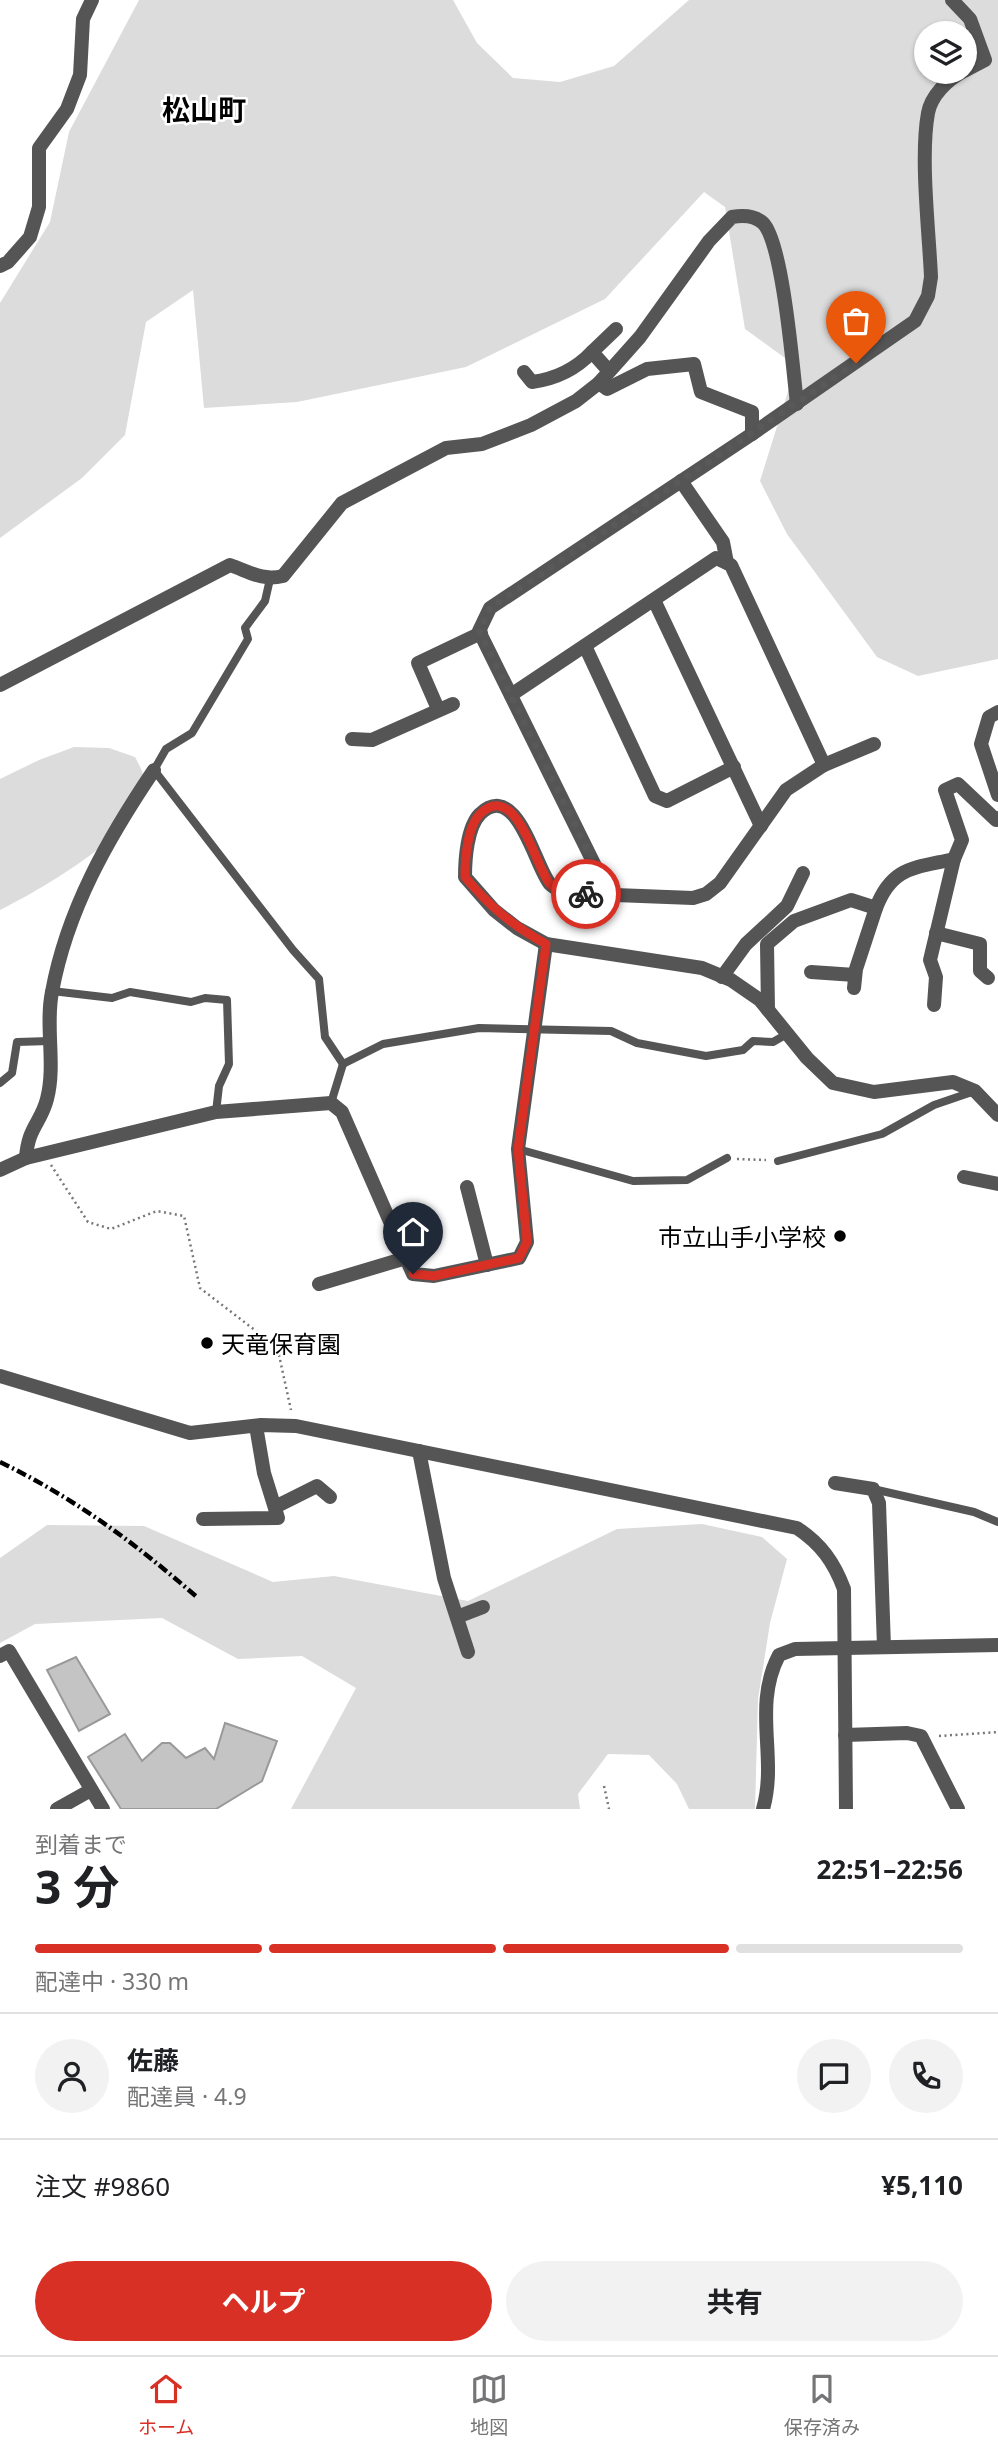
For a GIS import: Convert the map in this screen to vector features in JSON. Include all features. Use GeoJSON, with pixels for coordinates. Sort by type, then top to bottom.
{"type":"FeatureCollection","features":[{"type":"Feature","properties":{"kind":"street"},"geometry":{"type":"LineString","coordinates":[[0,266],[8,262],[30,237],[39,207],[39,148],[67,109],[80,75],[83,19],[92,0]]}},
{"type":"Feature","properties":{"kind":"street"},"geometry":{"type":"LineString","coordinates":[[952,0],[971,21]]}},
{"type":"Feature","properties":{"kind":"street"},"geometry":{"type":"LineString","coordinates":[[977,38],[985,60],[977,64]]}},
{"type":"Feature","properties":{"kind":"street"},"geometry":{"type":"LineString","coordinates":[[438,709],[418,663],[481,633],[490,608],[797,404],[915,321],[923,308],[930,277],[926,141],[928,111],[938,93],[948,84]]}},
{"type":"Feature","properties":{"kind":"street"},"geometry":{"type":"LineString","coordinates":[[0,685],[230,565],[257,578],[283,576],[342,503],[446,448],[482,444],[531,425],[576,401],[599,383],[640,337],[723,223],[732,217],[753,217],[768,230],[775,247],[797,404]]}},
{"type":"Feature","properties":{"kind":"street"},"geometry":{"type":"LineString","coordinates":[[524,372],[532,382],[579,366],[616,329]]}},
{"type":"Feature","properties":{"kind":"street"},"geometry":{"type":"LineString","coordinates":[[592,352],[610,370]]}},
{"type":"Feature","properties":{"kind":"street"},"geometry":{"type":"LineString","coordinates":[[599,383],[607,389],[647,369],[694,364],[701,392],[752,412],[752,434]]}},
{"type":"Feature","properties":{"kind":"street"},"geometry":{"type":"LineString","coordinates":[[681,481],[723,542],[727,563]]}},
{"type":"Feature","properties":{"kind":"street"},"geometry":{"type":"LineString","coordinates":[[511,695],[716,558],[731,565],[824,765]]}},
{"type":"Feature","properties":{"kind":"street"},"geometry":{"type":"LineString","coordinates":[[654,600],[761,826]]}},
{"type":"Feature","properties":{"kind":"street"},"geometry":{"type":"LineString","coordinates":[[481,633],[609,894]]}},
{"type":"Feature","properties":{"kind":"street"},"geometry":{"type":"LineString","coordinates":[[585,646],[655,796],[667,801],[734,767]]}},
{"type":"Feature","properties":{"kind":"street"},"geometry":{"type":"LineString","coordinates":[[352,739],[372,740],[453,704]]}},
{"type":"Feature","properties":{"kind":"street"},"geometry":{"type":"LineString","coordinates":[[998,712],[989,717],[981,744],[998,795]]}},
{"type":"Feature","properties":{"kind":"street"},"geometry":{"type":"LineString","coordinates":[[874,744],[824,765],[786,790],[720,883],[706,894],[693,898],[564,893],[550,884],[516,817],[505,808],[492,807],[480,814],[473,826],[465,877],[494,910],[517,928],[546,944],[702,968],[722,977],[760,1000],[822,1074],[833,1083],[874,1092],[953,1082],[975,1091],[998,1115]]}},
{"type":"Feature","properties":{"kind":"street"},"geometry":{"type":"LineString","coordinates":[[26,1158],[27,1138],[47,1099],[52,991],[64,941],[88,883],[117,825],[155,770]]}},
{"type":"Feature","properties":{"kind":"street"},"geometry":{"type":"LineString","coordinates":[[934,1004],[936,977],[930,960],[954,859],[962,840],[945,790],[958,784],[996,820],[998,818]]}},
{"type":"Feature","properties":{"kind":"street"},"geometry":{"type":"LineString","coordinates":[[811,972],[855,981],[881,894],[901,871],[954,859]]}},
{"type":"Feature","properties":{"kind":"street"},"geometry":{"type":"LineString","coordinates":[[722,977],[746,944],[787,906],[803,873]]}},
{"type":"Feature","properties":{"kind":"street"},"geometry":{"type":"LineString","coordinates":[[768,1010],[767,944],[794,921],[851,900],[876,908]]}},
{"type":"Feature","properties":{"kind":"street"},"geometry":{"type":"LineString","coordinates":[[936,933],[980,944],[980,971],[988,978]]}},
{"type":"Feature","properties":{"kind":"street"},"geometry":{"type":"LineString","coordinates":[[0,1170],[26,1158],[216,1112],[331,1103],[342,1112],[413,1274],[434,1276],[519,1258],[527,1242],[518,1149],[546,944]]}},
{"type":"Feature","properties":{"kind":"street"},"geometry":{"type":"LineString","coordinates":[[964,1177],[998,1184]]}},
{"type":"Feature","properties":{"kind":"street"},"geometry":{"type":"LineString","coordinates":[[467,1187],[487,1265]]}},
{"type":"Feature","properties":{"kind":"street"},"geometry":{"type":"LineString","coordinates":[[319,1283],[406,1258]]}},
{"type":"Feature","properties":{"kind":"street"},"geometry":{"type":"LineString","coordinates":[[0,1376],[190,1433],[256,1426],[296,1426],[797,1528],[817,1541],[836,1567],[844,1589],[846,1809]]}},
{"type":"Feature","properties":{"kind":"street"},"geometry":{"type":"LineString","coordinates":[[203,1519],[278,1517],[264,1473],[256,1426]]}},
{"type":"Feature","properties":{"kind":"street"},"geometry":{"type":"LineString","coordinates":[[419,1451],[444,1578],[468,1652]]}},
{"type":"Feature","properties":{"kind":"street"},"geometry":{"type":"LineString","coordinates":[[835,1483],[873,1489],[879,1503],[882,1522],[884,1647]]}},
{"type":"Feature","properties":{"kind":"street"},"geometry":{"type":"LineString","coordinates":[[275,1507],[317,1486],[330,1497]]}},
{"type":"Feature","properties":{"kind":"street"},"geometry":{"type":"LineString","coordinates":[[457,1617],[483,1607]]}},
{"type":"Feature","properties":{"kind":"street"},"geometry":{"type":"LineString","coordinates":[[763,1809],[768,1791],[765,1702],[768,1675],[779,1655],[796,1649],[998,1645]]}},
{"type":"Feature","properties":{"kind":"street"},"geometry":{"type":"LineString","coordinates":[[0,1656],[9,1651],[103,1809]]}},
{"type":"Feature","properties":{"kind":"street"},"geometry":{"type":"LineString","coordinates":[[845,1735],[907,1733],[921,1736],[958,1809]]}},
{"type":"Feature","properties":{"kind":"street"},"geometry":{"type":"LineString","coordinates":[[57,1809],[92,1790]]}},
{"type":"Feature","properties":{"kind":"lane"},"geometry":{"type":"LineString","coordinates":[[270,579],[265,601],[245,628],[248,639],[192,733],[166,749],[155,770],[318,979],[325,1038],[343,1064]]}},
{"type":"Feature","properties":{"kind":"lane"},"geometry":{"type":"LineString","coordinates":[[52,991],[112,998],[130,992],[191,1002],[205,998],[227,1000],[229,1064],[219,1086],[216,1112]]}},
{"type":"Feature","properties":{"kind":"lane"},"geometry":{"type":"LineString","coordinates":[[331,1103],[343,1064],[383,1044],[479,1028],[611,1031],[637,1043],[706,1056],[743,1050],[753,1041],[773,1042],[787,1034]]}},
{"type":"Feature","properties":{"kind":"lane"},"geometry":{"type":"LineString","coordinates":[[0,1083],[12,1073],[17,1042],[50,1041]]}},
{"type":"Feature","properties":{"kind":"lane"},"geometry":{"type":"LineString","coordinates":[[778,1161],[882,1134],[934,1105],[975,1091]]}},
{"type":"Feature","properties":{"kind":"lane"},"geometry":{"type":"LineString","coordinates":[[518,1149],[632,1181],[687,1180],[727,1158]]}},
{"type":"Feature","properties":{"kind":"lane"},"geometry":{"type":"LineString","coordinates":[[873,1489],[974,1512],[998,1522]]}},
{"type":"Feature","properties":{"kind":"path"},"geometry":{"type":"LineString","coordinates":[[44,1155],[88,1222],[111,1229],[157,1211],[184,1216],[200,1288],[274,1348],[279,1355],[282,1379],[296,1426]]}},
{"type":"Feature","properties":{"kind":"path"},"geometry":{"type":"LineString","coordinates":[[727,1158],[778,1161]]}},
{"type":"Feature","properties":{"kind":"path"},"geometry":{"type":"LineString","coordinates":[[921,1736],[998,1732]]}},
{"type":"Feature","properties":{"kind":"path"},"geometry":{"type":"LineString","coordinates":[[604,1786],[609,1809]]}},
{"type":"Feature","properties":{"kind":"shaded area"},"geometry":{"type":"Polygon","coordinates":[[[139,0],[453,0],[477,43],[513,78],[560,82],[614,66],[689,0],[998,0],[998,659],[918,676],[877,657],[787,534],[760,481],[796,366],[745,329],[725,207],[704,192],[605,299],[466,367],[297,402],[204,408],[193,290],[146,322],[125,435],[82,478],[0,538],[0,303],[50,222],[69,132],[139,0]]]}},
{"type":"Feature","properties":{"kind":"shaded area"},"geometry":{"type":"Polygon","coordinates":[[[74,747],[109,748],[135,757],[145,783],[144,792],[136,809],[104,844],[60,876],[0,910],[0,779],[74,747]]]}},
{"type":"Feature","properties":{"kind":"shaded area"},"geometry":{"type":"Polygon","coordinates":[[[702,1524],[762,1537],[787,1559],[770,1623],[758,1699],[755,1809],[689,1809],[677,1784],[649,1755],[608,1754],[578,1794],[580,1809],[291,1809],[356,1688],[302,1656],[238,1659],[162,1618],[35,1624],[0,1643],[0,1558],[47,1525],[144,1526],[273,1582],[334,1576],[468,1601],[617,1529],[702,1524]]]}},
{"type":"Feature","properties":{"kind":"building"},"geometry":{"type":"Polygon","coordinates":[[[76,1657],[110,1714],[79,1731],[47,1670],[76,1657]]]}},
{"type":"Feature","properties":{"kind":"building"},"geometry":{"type":"Polygon","coordinates":[[[225,1723],[277,1741],[262,1781],[216,1809],[121,1809],[88,1757],[125,1734],[142,1761],[162,1743],[170,1743],[186,1758],[205,1748],[214,1759],[225,1723]]]}},
{"type":"Feature","properties":{"kind":"railway"},"geometry":{"type":"LineString","coordinates":[[0,1462],[54,1491],[104,1523],[198,1598]]}},
{"type":"Feature","properties":{"kind":"way so far"},"geometry":{"type":"LineString","coordinates":[[586,894],[609,894],[479,631],[490,608],[856,363]]}},
{"type":"Feature","properties":{"kind":"place","name":"市立山手小学校"},"geometry":{"type":"Point","coordinates":[840,1236]}},
{"type":"Feature","properties":{"kind":"place","name":"天竜保育園"},"geometry":{"type":"Point","coordinates":[207,1343]}},
{"type":"Feature","properties":{"kind":"district","name":"松山町"},"geometry":{"type":"Point","coordinates":[204,109]}},
{"type":"Feature","properties":{"kind":"route"},"geometry":{"type":"LineString","coordinates":[[413,1274],[434,1276],[519,1258],[527,1242],[518,1149],[546,944],[517,928],[494,910],[465,877],[473,826],[480,814],[492,807],[505,808],[516,817],[550,884],[564,893],[586,894]]}}]}
